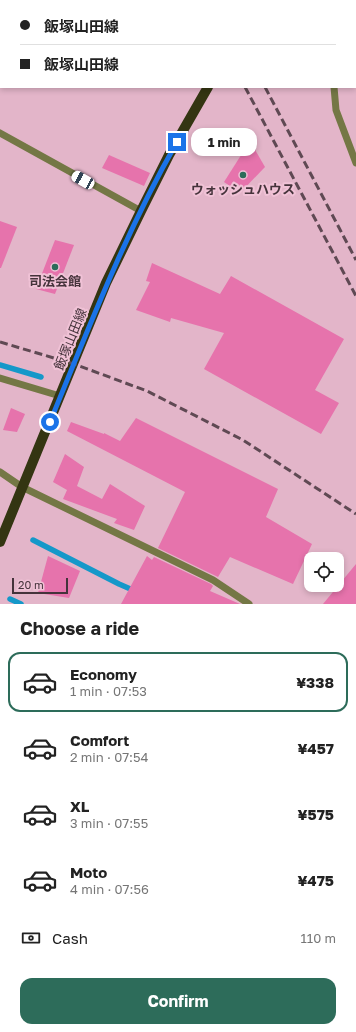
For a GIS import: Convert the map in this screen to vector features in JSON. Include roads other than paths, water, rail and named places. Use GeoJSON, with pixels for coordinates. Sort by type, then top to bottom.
{"type":"FeatureCollection","features":[{"type":"Feature","properties":{"kind":"main road","name":"飯塚山田線"},"geometry":{"type":"LineString","coordinates":[[0,542],[106,283],[169,155],[207,88]]}},
{"type":"Feature","properties":{"kind":"street"},"geometry":{"type":"LineString","coordinates":[[334,88],[336,110],[356,162]]}},
{"type":"Feature","properties":{"kind":"street"},"geometry":{"type":"LineString","coordinates":[[0,133],[141,210]]}},
{"type":"Feature","properties":{"kind":"street"},"geometry":{"type":"LineString","coordinates":[[0,378],[60,396]]}},
{"type":"Feature","properties":{"kind":"street"},"geometry":{"type":"LineString","coordinates":[[0,472],[22,488],[213,580],[249,604]]}},
{"type":"Feature","properties":{"kind":"waterway"},"geometry":{"type":"LineString","coordinates":[[0,365],[41,377]]}},
{"type":"Feature","properties":{"kind":"waterway"},"geometry":{"type":"LineString","coordinates":[[33,540],[135,591]]}},
{"type":"Feature","properties":{"kind":"waterway"},"geometry":{"type":"LineString","coordinates":[[10,599],[21,604]]}},
{"type":"Feature","properties":{"kind":"railway"},"geometry":{"type":"LineString","coordinates":[[246,88],[356,296]]}},
{"type":"Feature","properties":{"kind":"railway"},"geometry":{"type":"LineString","coordinates":[[266,88],[356,260]]}},
{"type":"Feature","properties":{"kind":"railway"},"geometry":{"type":"LineString","coordinates":[[0,342],[74,364],[147,391],[243,440],[356,514]]}},
{"type":"Feature","properties":{"kind":"place","name":"ウォッシュハウス"},"geometry":{"type":"Point","coordinates":[243,175]}},
{"type":"Feature","properties":{"kind":"place","name":"司法会館"},"geometry":{"type":"Point","coordinates":[55,267]}}]}
